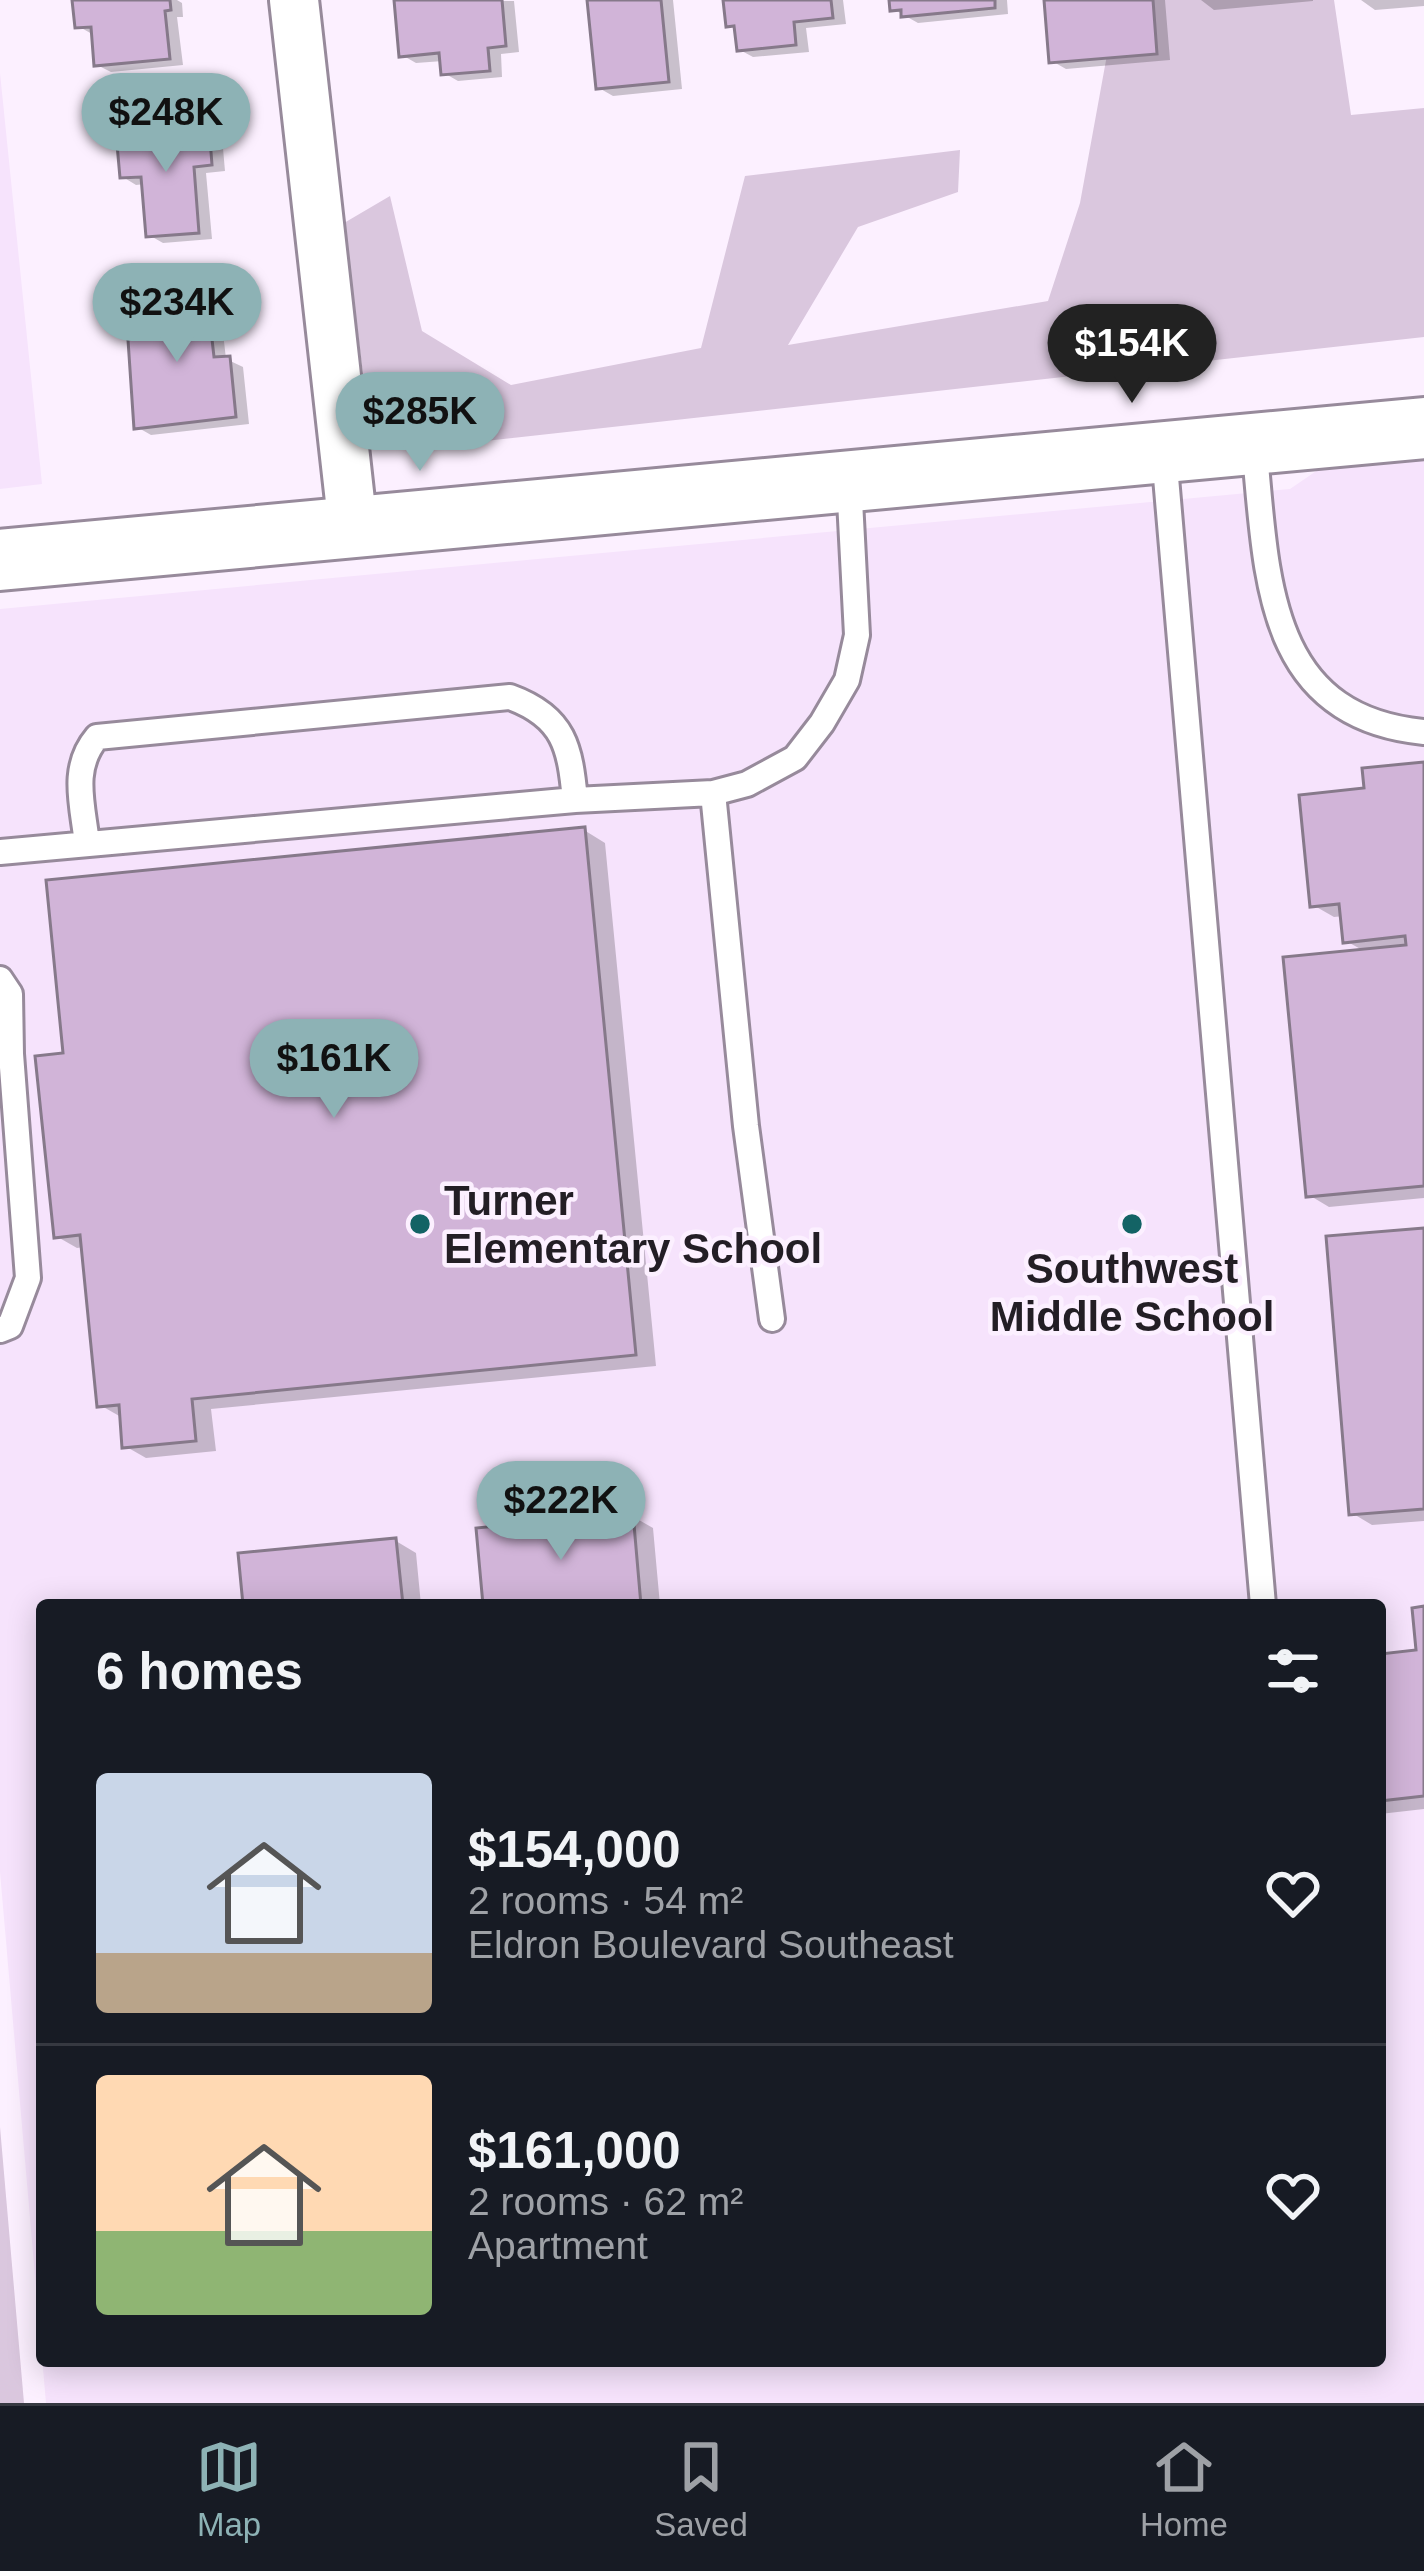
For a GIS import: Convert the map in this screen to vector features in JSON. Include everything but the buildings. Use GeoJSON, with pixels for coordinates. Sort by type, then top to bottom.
{"type":"FeatureCollection","features":[{"type":"Feature","properties":{"kind":"street"},"geometry":{"type":"LineString","coordinates":[[294,0],[353,528]]}},
{"type":"Feature","properties":{"kind":"street"},"geometry":{"type":"LineString","coordinates":[[0,560],[1424,428]]}},
{"type":"Feature","properties":{"kind":"lane"},"geometry":{"type":"LineString","coordinates":[[1254,445],[1268,575],[1278,620],[1301,670],[1324,695],[1357,717],[1393,729],[1424,732]]}},
{"type":"Feature","properties":{"kind":"lane"},"geometry":{"type":"LineString","coordinates":[[1164,451],[1262,1599]]}},
{"type":"Feature","properties":{"kind":"lane"},"geometry":{"type":"LineString","coordinates":[[0,852],[575,800],[713,793],[747,784],[795,758],[847,680],[856,635],[849,481]]}},
{"type":"Feature","properties":{"kind":"lane"},"geometry":{"type":"LineString","coordinates":[[87,844],[80,773],[82,754],[97,737],[510,697],[531,705],[562,734],[571,759],[575,800]]}},
{"type":"Feature","properties":{"kind":"lane"},"geometry":{"type":"LineString","coordinates":[[713,793],[746,1126],[772,1319]]}},
{"type":"Feature","properties":{"kind":"lane"},"geometry":{"type":"LineString","coordinates":[[0,979],[10,994],[6,1054],[28,1277],[10,1325],[0,1330]]}},
{"type":"Feature","properties":{"kind":"shaded area"},"geometry":{"type":"Polygon","coordinates":[[[1117,0],[1334,0],[1351,115],[1424,108],[1424,337],[423,448],[370,430],[344,223],[390,196],[422,331],[511,385],[701,348],[745,176],[960,150],[958,192],[858,227],[788,345],[1048,301],[1080,203],[1117,0]]]}},
{"type":"Feature","properties":{"kind":"shaded area"},"geometry":{"type":"Polygon","coordinates":[[[0,73],[42,484],[0,489],[0,73]]]}},
{"type":"Feature","properties":{"kind":"shaded area"},"geometry":{"type":"Polygon","coordinates":[[[1424,455],[1424,2403],[46,2403],[43,2367],[1386,2367],[1386,1599],[36,1599],[36,2288],[0,1872],[0,609],[1290,489],[1328,463],[1424,455]]]}},
{"type":"Feature","properties":{"kind":"shaded area"},"geometry":{"type":"Polygon","coordinates":[[[0,2127],[24,2403],[0,2403],[0,2127]]]}},
{"type":"Feature","properties":{"kind":"place","name":"Turner Elementary School"},"geometry":{"type":"Point","coordinates":[420,1224]}},
{"type":"Feature","properties":{"kind":"place","name":"Southwest Middle School"},"geometry":{"type":"Point","coordinates":[1132,1224]}}]}
